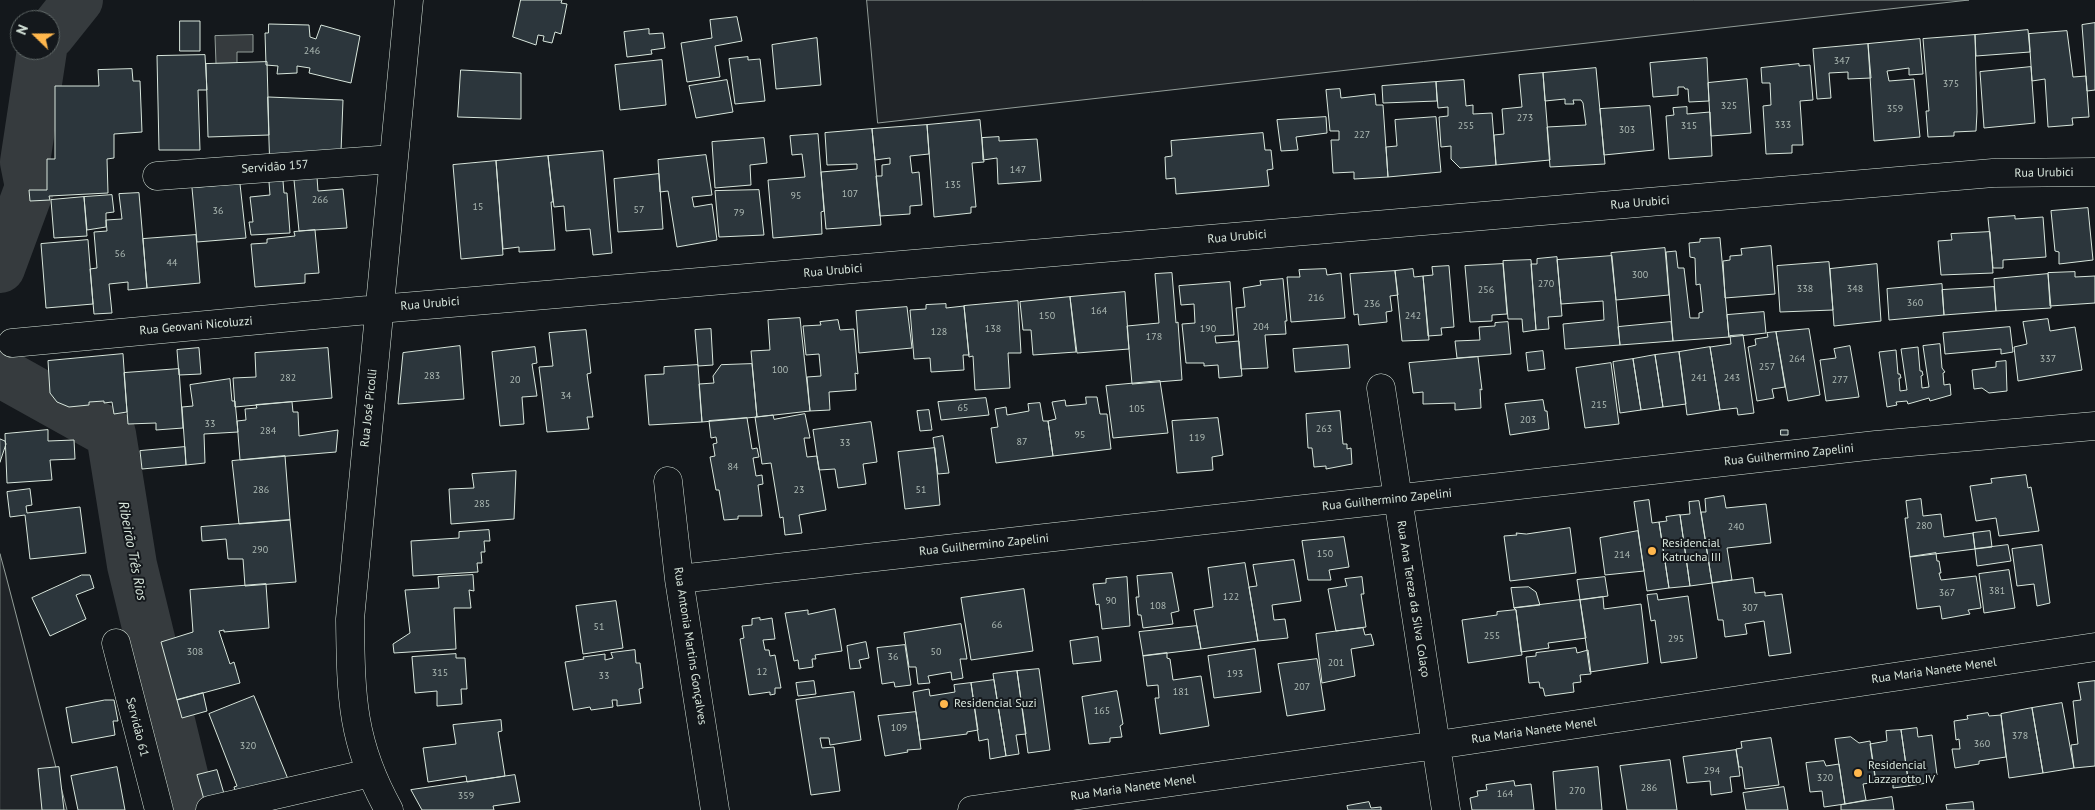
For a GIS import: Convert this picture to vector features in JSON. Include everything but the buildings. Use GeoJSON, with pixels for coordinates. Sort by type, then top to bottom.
{"type":"FeatureCollection","features":[{"type":"Feature","properties":{"kind":"street","name":"Rua José Picolli"},"geometry":{"type":"LineString","coordinates":[[389,810],[370,773],[360,745],[352,700],[350,619],[409,0]]}},
{"type":"Feature","properties":{"kind":"street","name":"Servidão 157"},"geometry":{"type":"LineString","coordinates":[[157,176],[394,159]]}},
{"type":"Feature","properties":{"kind":"street","name":"Rua Urubici"},"geometry":{"type":"LineString","coordinates":[[379,309],[1983,174],[2095,172]]}},
{"type":"Feature","properties":{"kind":"street","name":"Rua Geovani Nicoluzzi"},"geometry":{"type":"LineString","coordinates":[[12,343],[379,309]]}},
{"type":"Feature","properties":{"kind":"street","name":"Rua Ana Tereza da Silva Colaço"},"geometry":{"type":"LineString","coordinates":[[1381,388],[1446,810]]}},
{"type":"Feature","properties":{"kind":"street","name":"Rua Guilhermino Zapelini"},"geometry":{"type":"LineString","coordinates":[[679,579],[1876,445],[2095,426]]}},
{"type":"Feature","properties":{"kind":"street","name":"Rua Antonia Martins Gonçalves"},"geometry":{"type":"LineString","coordinates":[[668,481],[679,579],[714,810]]}},
{"type":"Feature","properties":{"kind":"street","name":"Servidão 61"},"geometry":{"type":"LineString","coordinates":[[116,643],[158,810]]}},
{"type":"Feature","properties":{"kind":"street","name":"Rua Maria Nanete Menel"},"geometry":{"type":"LineString","coordinates":[[972,810],[1436,745],[2095,647]]}},
{"type":"Feature","properties":{"kind":"street"},"geometry":{"type":"LineString","coordinates":[[210,810],[370,773]]}},
{"type":"Feature","properties":{"kind":"shaded area"},"geometry":{"type":"Polygon","coordinates":[[[867,0],[1969,0],[878,123],[867,0]]]}},
{"type":"Feature","properties":{"kind":"shaded area"},"geometry":{"type":"Polygon","coordinates":[[[253,35],[253,52],[237,52],[237,64],[216,64],[215,36],[253,35]]]}},
{"type":"Feature","properties":{"kind":"shaded area"},"geometry":{"type":"Polygon","coordinates":[[[0,554],[6,576],[67,810],[0,810],[0,554]]]}},
{"type":"Feature","properties":{"kind":"waterway","name":"Ribeirão Três Rios"},"geometry":{"type":"LineString","coordinates":[[60,22],[78,0]]}},
{"type":"Feature","properties":{"kind":"waterway","name":"Ribeirão Três Rios"},"geometry":{"type":"LineString","coordinates":[[0,268],[30,187],[25,162],[40,60]]}},
{"type":"Feature","properties":{"kind":"waterway","name":"Ribeirão Três Rios"},"geometry":{"type":"LineString","coordinates":[[0,372],[111,434],[132,565],[187,791]]}},
{"type":"Feature","properties":{"kind":"place","name":"Residencial Katrucha III"},"geometry":{"type":"Point","coordinates":[1652,551]}},
{"type":"Feature","properties":{"kind":"place","name":"Residencial Suzi"},"geometry":{"type":"Point","coordinates":[944,704]}},
{"type":"Feature","properties":{"kind":"place","name":"Residencial Lazzarotto IV"},"geometry":{"type":"Point","coordinates":[1858,773]}}]}
